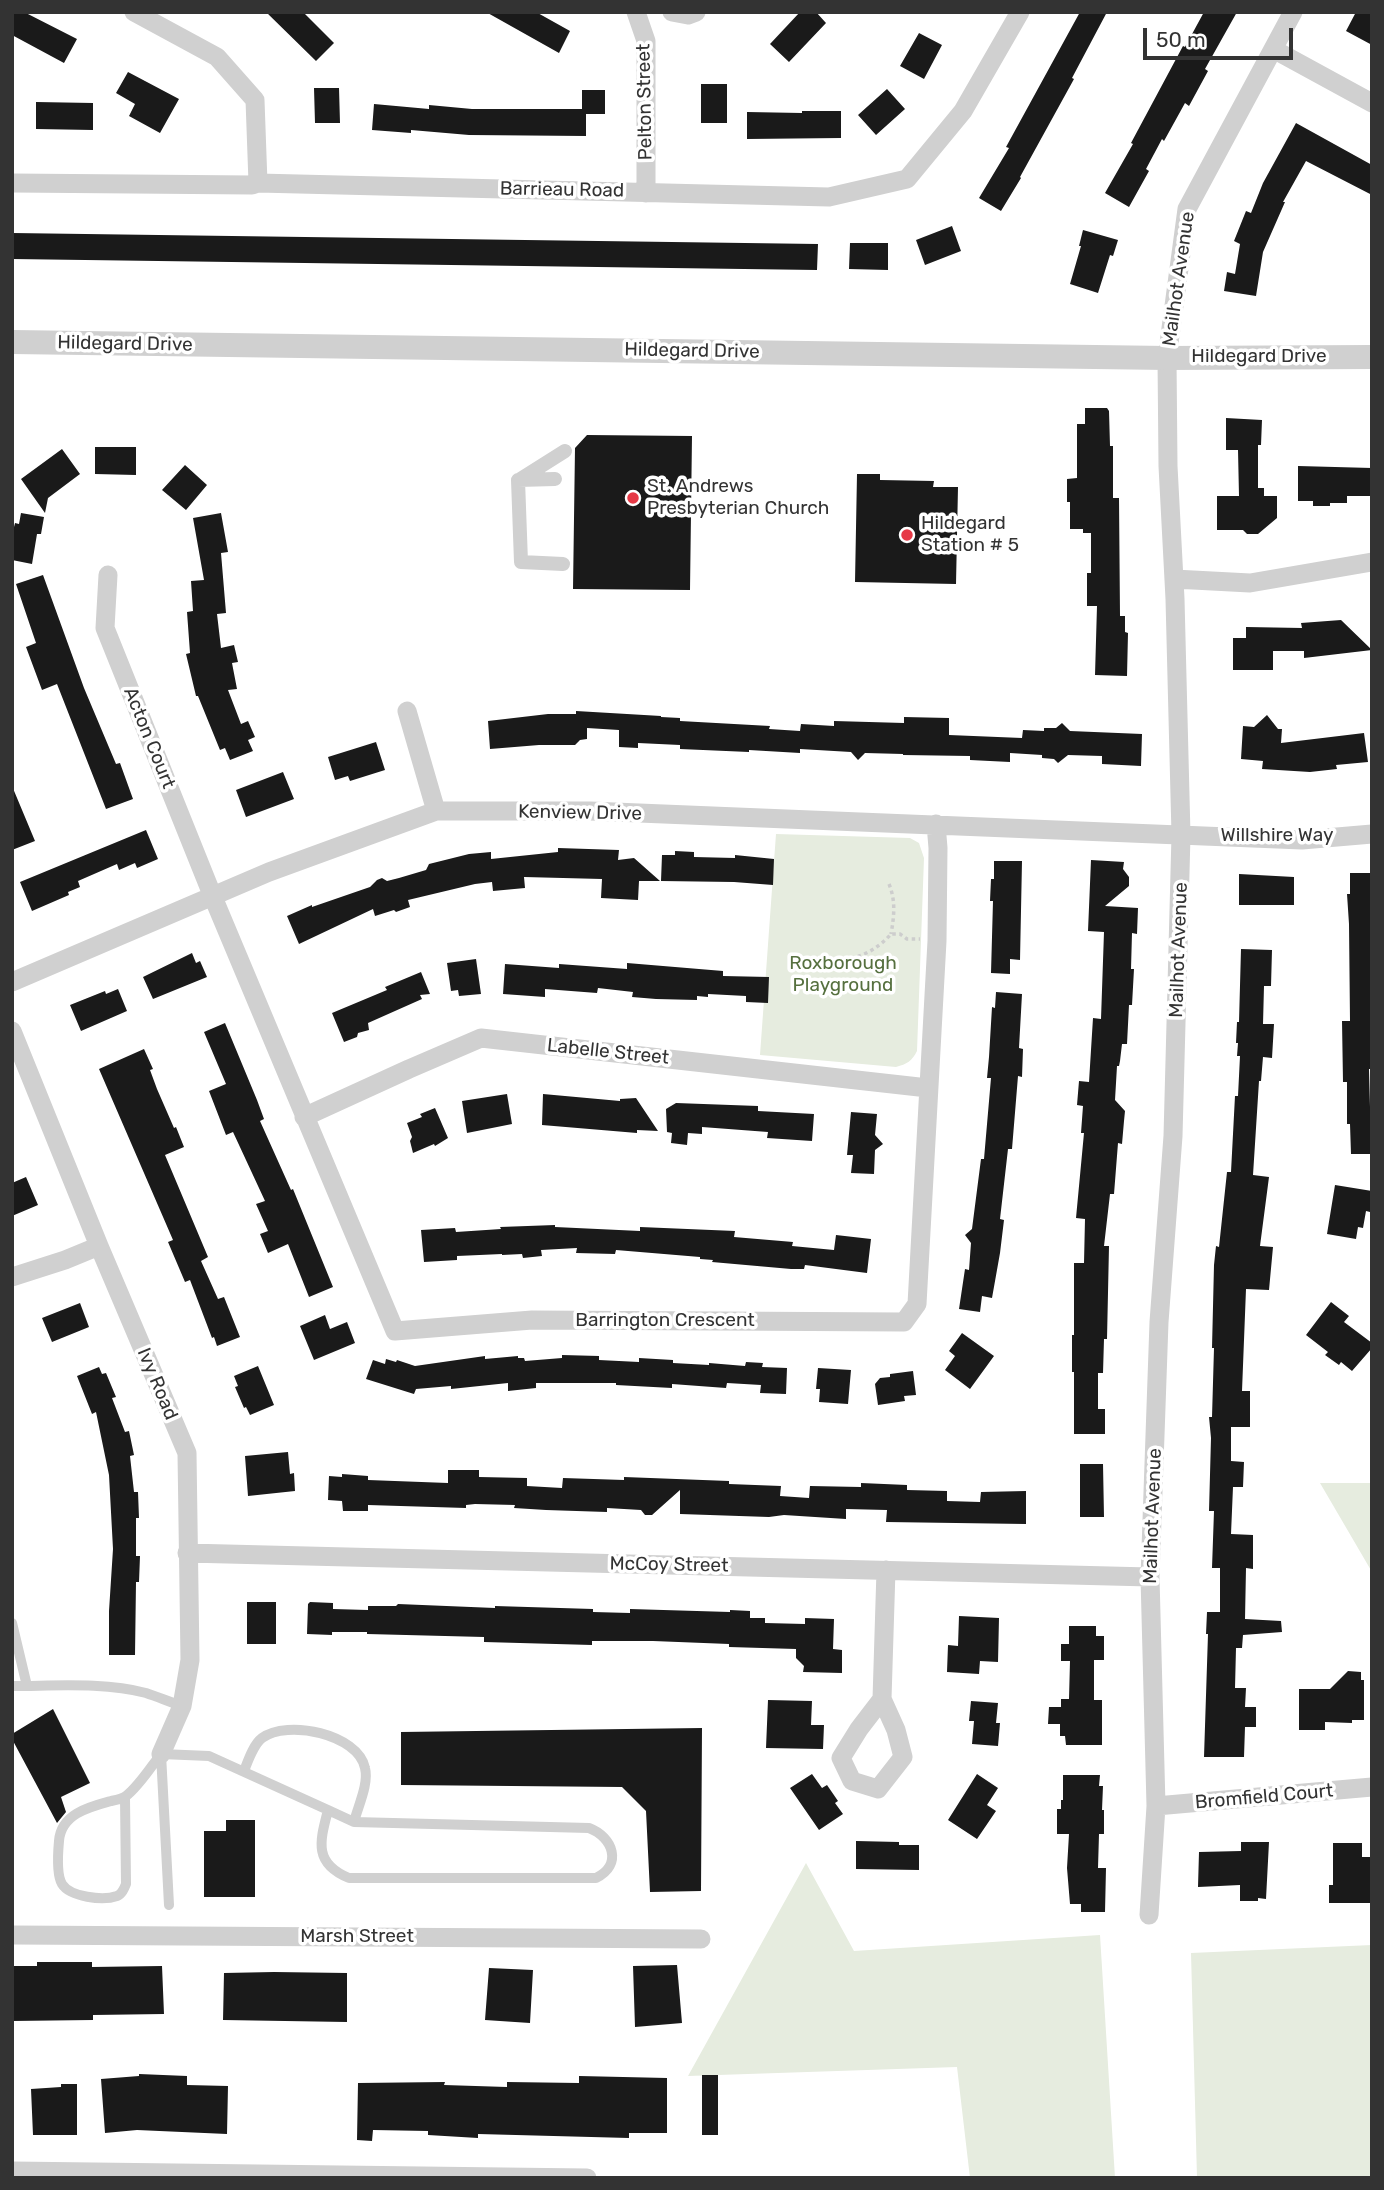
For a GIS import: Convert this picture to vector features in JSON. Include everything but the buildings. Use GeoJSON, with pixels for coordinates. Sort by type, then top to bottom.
{"type":"FeatureCollection","features":[{"type":"Feature","properties":{"kind":"street"},"geometry":{"type":"LineString","coordinates":[[134,12],[217,57],[256,100],[258,183]]}},
{"type":"Feature","properties":{"kind":"street","name":"Pelton Street"},"geometry":{"type":"LineString","coordinates":[[636,12],[646,41],[646,192]]}},
{"type":"Feature","properties":{"kind":"street"},"geometry":{"type":"LineString","coordinates":[[672,12],[688,15],[696,12]]}},
{"type":"Feature","properties":{"kind":"street","name":"Barrieau Road"},"geometry":{"type":"LineString","coordinates":[[12,183],[258,183],[829,197],[906,179],[963,111],[1020,12]]}},
{"type":"Feature","properties":{"kind":"street","name":"Mailhot Avenue"},"geometry":{"type":"LineString","coordinates":[[1149,1915],[1156,1806],[1150,1577],[1159,1322],[1173,1136],[1181,835],[1168,466],[1167,358],[1187,209],[1293,12]]}},
{"type":"Feature","properties":{"kind":"street"},"geometry":{"type":"LineString","coordinates":[[1273,49],[1372,103]]}},
{"type":"Feature","properties":{"kind":"street","name":"Hildegard Drive"},"geometry":{"type":"LineString","coordinates":[[12,342],[1167,358],[1372,356]]}},
{"type":"Feature","properties":{"kind":"street"},"geometry":{"type":"LineString","coordinates":[[517,480],[565,451]]}},
{"type":"Feature","properties":{"kind":"street"},"geometry":{"type":"LineString","coordinates":[[517,480],[555,480]]}},
{"type":"Feature","properties":{"kind":"street"},"geometry":{"type":"LineString","coordinates":[[517,480],[521,562],[563,564]]}},
{"type":"Feature","properties":{"kind":"street"},"geometry":{"type":"LineString","coordinates":[[1174,579],[1250,583],[1372,562]]}},
{"type":"Feature","properties":{"kind":"street","name":"Acton Court"},"geometry":{"type":"LineString","coordinates":[[108,575],[105,628],[213,897]]}},
{"type":"Feature","properties":{"kind":"street"},"geometry":{"type":"LineString","coordinates":[[407,712],[436,811]]}},
{"type":"Feature","properties":{"kind":"street","name":"Kenview Drive"},"geometry":{"type":"LineString","coordinates":[[12,982],[269,872],[436,811],[590,811],[1181,835]]}},
{"type":"Feature","properties":{"kind":"street","name":"Barrington Crescent"},"geometry":{"type":"LineString","coordinates":[[213,897],[395,1331],[532,1320],[905,1322],[916,1304],[937,941],[936,824]]}},
{"type":"Feature","properties":{"kind":"street","name":"Willshire Way"},"geometry":{"type":"LineString","coordinates":[[1181,835],[1302,840],[1372,834]]}},
{"type":"Feature","properties":{"kind":"street","name":"Ivy Road"},"geometry":{"type":"LineString","coordinates":[[12,1031],[187,1453],[190,1660],[183,1706],[161,1755]]}},
{"type":"Feature","properties":{"kind":"street","name":"Labelle Street"},"geometry":{"type":"LineString","coordinates":[[304,1117],[481,1038],[928,1088]]}},
{"type":"Feature","properties":{"kind":"street"},"geometry":{"type":"LineString","coordinates":[[12,1277],[99,1246]]}},
{"type":"Feature","properties":{"kind":"street","name":"McCoy Street"},"geometry":{"type":"LineString","coordinates":[[187,1553],[1150,1577]]}},
{"type":"Feature","properties":{"kind":"street"},"geometry":{"type":"LineString","coordinates":[[883,1699],[886,1570]]}},
{"type":"Feature","properties":{"kind":"street","name":"Bromfield Court"},"geometry":{"type":"LineString","coordinates":[[1156,1806],[1372,1787]]}},
{"type":"Feature","properties":{"kind":"street","name":"Marsh Street"},"geometry":{"type":"LineString","coordinates":[[12,1935],[701,1939]]}},
{"type":"Feature","properties":{"kind":"street"},"geometry":{"type":"LineString","coordinates":[[12,2171],[587,2178]]}},
{"type":"Feature","properties":{"kind":"lane"},"geometry":{"type":"LineString","coordinates":[[12,1623],[27,1686]]}},
{"type":"Feature","properties":{"kind":"lane"},"geometry":{"type":"LineString","coordinates":[[12,1686],[127,1690],[183,1706]]}},
{"type":"Feature","properties":{"kind":"lane"},"geometry":{"type":"LineString","coordinates":[[244,1771],[260,1739],[270,1733],[315,1731],[346,1744],[362,1759],[366,1772],[354,1822]]}},
{"type":"Feature","properties":{"kind":"lane"},"geometry":{"type":"LineString","coordinates":[[161,1755],[209,1756],[244,1771],[354,1822],[589,1828],[600,1832],[607,1842],[612,1852],[611,1863],[605,1873],[596,1878],[349,1878],[338,1873],[323,1858],[321,1837],[328,1810]]}},
{"type":"Feature","properties":{"kind":"lane"},"geometry":{"type":"LineString","coordinates":[[125,1798],[124,1891],[116,1897],[79,1896],[71,1892],[59,1879],[58,1839],[61,1829],[72,1816],[89,1808],[125,1798],[161,1755]]}},
{"type":"Feature","properties":{"kind":"lane"},"geometry":{"type":"LineString","coordinates":[[161,1755],[169,1905]]}},
{"type":"Feature","properties":{"kind":"path"},"geometry":{"type":"LineString","coordinates":[[837,958],[845,960],[866,953],[891,934],[895,912],[889,884]]}},
{"type":"Feature","properties":{"kind":"path"},"geometry":{"type":"LineString","coordinates":[[891,934],[900,934],[907,939],[937,941]]}},
{"type":"Feature","properties":{"kind":"green space","name":"Roxborough Playground"},"geometry":{"type":"Polygon","coordinates":[[[776,834],[910,838],[919,843],[924,858],[917,1051],[906,1063],[896,1067],[760,1055],[776,834]]]}},
{"type":"Feature","properties":{"kind":"green space"},"geometry":{"type":"Polygon","coordinates":[[[1320,1483],[1372,1483],[1372,1572],[1320,1483]]]}},
{"type":"Feature","properties":{"kind":"green space"},"geometry":{"type":"Polygon","coordinates":[[[806,1863],[854,1951],[1100,1935],[1115,2178],[970,2178],[957,2067],[688,2076],[806,1863]]]}},
{"type":"Feature","properties":{"kind":"green space"},"geometry":{"type":"Polygon","coordinates":[[[1372,1945],[1372,2178],[1197,2178],[1191,1953],[1372,1945]]]}},
{"type":"Feature","properties":{"kind":"place","name":"St. Andrews Presbyterian Church"},"geometry":{"type":"Point","coordinates":[633,498]}},
{"type":"Feature","properties":{"kind":"place","name":"Hildegard Station # 5"},"geometry":{"type":"Point","coordinates":[907,535]}}]}
